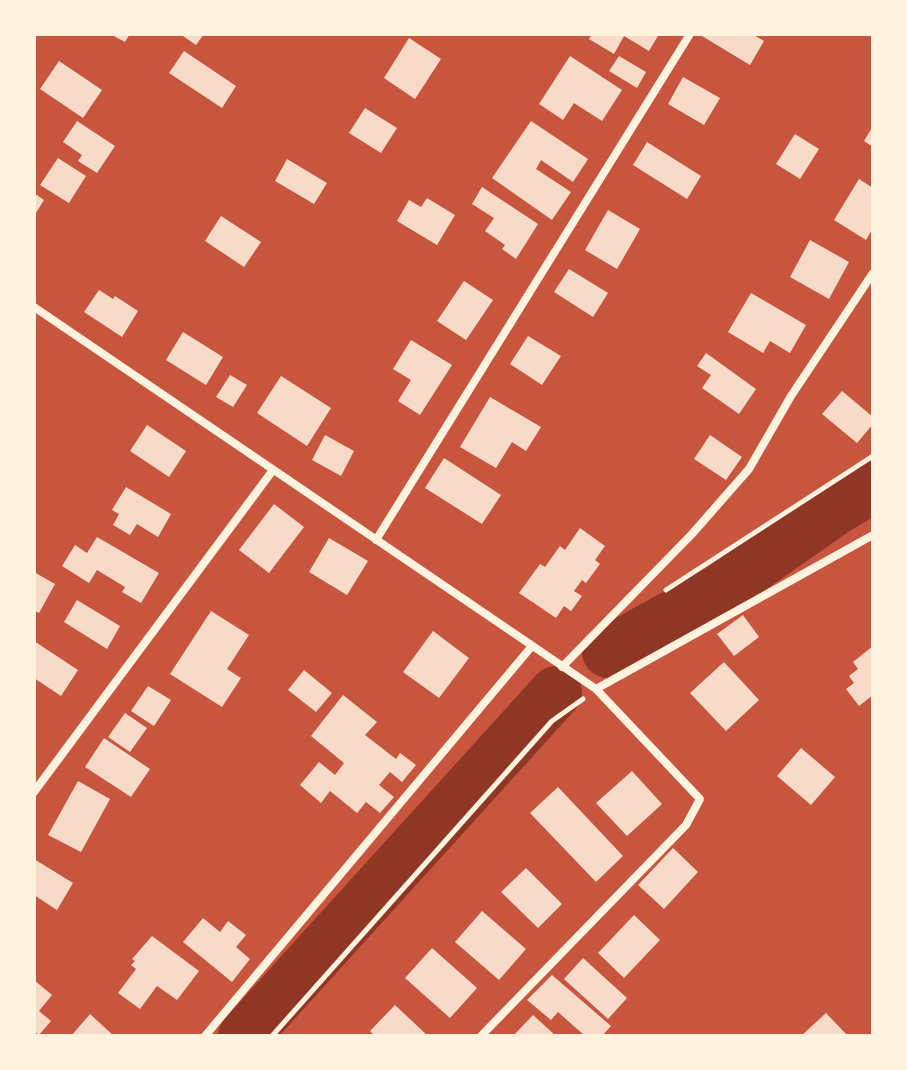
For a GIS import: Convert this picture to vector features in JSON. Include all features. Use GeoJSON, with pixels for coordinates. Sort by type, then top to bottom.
{"type":"FeatureCollection","features":[{"type":"Feature","properties":{"kind":"street"},"geometry":{"type":"LineString","coordinates":[[376,540],[690,34]]}},
{"type":"Feature","properties":{"kind":"street"},"geometry":{"type":"LineString","coordinates":[[562,667],[692,534],[749,469],[791,396],[873,273]]}},
{"type":"Feature","properties":{"kind":"street"},"geometry":{"type":"LineString","coordinates":[[34,307],[596,689],[700,799],[686,825],[481,1036]]}},
{"type":"Feature","properties":{"kind":"street"},"geometry":{"type":"LineString","coordinates":[[34,792],[273,470]]}},
{"type":"Feature","properties":{"kind":"street"},"geometry":{"type":"LineString","coordinates":[[596,689],[873,535]]}},
{"type":"Feature","properties":{"kind":"street"},"geometry":{"type":"LineString","coordinates":[[205,1036],[532,646]]}},
{"type":"Feature","properties":{"kind":"path"},"geometry":{"type":"LineString","coordinates":[[655,597],[873,456]]}},
{"type":"Feature","properties":{"kind":"path"},"geometry":{"type":"LineString","coordinates":[[272,1036],[552,721],[596,689]]}},
{"type":"Feature","properties":{"kind":"building"},"geometry":{"type":"Polygon","coordinates":[[[110,34],[130,34],[125,42],[110,34]]]}},
{"type":"Feature","properties":{"kind":"building"},"geometry":{"type":"Polygon","coordinates":[[[180,34],[204,34],[196,45],[180,34]]]}},
{"type":"Feature","properties":{"kind":"building"},"geometry":{"type":"Polygon","coordinates":[[[592,34],[659,34],[649,51],[624,36],[614,54],[589,39],[592,34]]]}},
{"type":"Feature","properties":{"kind":"building"},"geometry":{"type":"Polygon","coordinates":[[[703,34],[752,34],[764,41],[750,65],[703,34]]]}},
{"type":"Feature","properties":{"kind":"building"},"geometry":{"type":"Polygon","coordinates":[[[409,38],[441,59],[415,99],[384,78],[409,38]]]}},
{"type":"Feature","properties":{"kind":"building"},"geometry":{"type":"Polygon","coordinates":[[[184,51],[236,86],[222,108],[169,73],[184,51]]]}},
{"type":"Feature","properties":{"kind":"building"},"geometry":{"type":"Polygon","coordinates":[[[570,56],[622,90],[602,121],[574,103],[563,120],[539,104],[570,56]]]}},
{"type":"Feature","properties":{"kind":"building"},"geometry":{"type":"Polygon","coordinates":[[[619,56],[646,72],[637,88],[609,71],[619,56]]]}},
{"type":"Feature","properties":{"kind":"building"},"geometry":{"type":"Polygon","coordinates":[[[59,61],[102,90],[83,118],[40,89],[59,61]]]}},
{"type":"Feature","properties":{"kind":"building"},"geometry":{"type":"Polygon","coordinates":[[[683,77],[720,98],[704,125],[668,104],[683,77]]]}},
{"type":"Feature","properties":{"kind":"building"},"geometry":{"type":"Polygon","coordinates":[[[365,108],[397,128],[381,153],[349,133],[365,108]]]}},
{"type":"Feature","properties":{"kind":"building"},"geometry":{"type":"Polygon","coordinates":[[[77,121],[115,146],[97,173],[78,161],[82,155],[63,142],[77,121]]]}},
{"type":"Feature","properties":{"kind":"building"},"geometry":{"type":"Polygon","coordinates":[[[531,121],[588,159],[573,182],[541,160],[536,169],[571,192],[552,220],[492,178],[531,121]]]}},
{"type":"Feature","properties":{"kind":"building"},"geometry":{"type":"Polygon","coordinates":[[[873,126],[873,147],[864,141],[873,126]]]}},
{"type":"Feature","properties":{"kind":"building"},"geometry":{"type":"Polygon","coordinates":[[[795,134],[819,149],[800,179],[776,164],[795,134]]]}},
{"type":"Feature","properties":{"kind":"building"},"geometry":{"type":"Polygon","coordinates":[[[647,142],[701,176],[687,199],[633,165],[647,142]]]}},
{"type":"Feature","properties":{"kind":"building"},"geometry":{"type":"Polygon","coordinates":[[[58,158],[86,176],[69,203],[40,185],[58,158]]]}},
{"type":"Feature","properties":{"kind":"building"},"geometry":{"type":"Polygon","coordinates":[[[287,159],[327,183],[314,204],[275,181],[287,159]]]}},
{"type":"Feature","properties":{"kind":"building"},"geometry":{"type":"Polygon","coordinates":[[[859,179],[873,188],[873,228],[866,240],[834,220],[859,179]]]}},
{"type":"Feature","properties":{"kind":"building"},"geometry":{"type":"Polygon","coordinates":[[[482,187],[538,224],[516,259],[502,249],[505,245],[485,231],[494,218],[472,204],[482,187]]]}},
{"type":"Feature","properties":{"kind":"building"},"geometry":{"type":"Polygon","coordinates":[[[34,193],[44,200],[34,216],[34,193]]]}},
{"type":"Feature","properties":{"kind":"building"},"geometry":{"type":"Polygon","coordinates":[[[427,198],[455,215],[437,245],[397,221],[409,200],[421,207],[427,198]]]}},
{"type":"Feature","properties":{"kind":"building"},"geometry":{"type":"Polygon","coordinates":[[[608,210],[640,229],[617,269],[585,250],[608,210]]]}},
{"type":"Feature","properties":{"kind":"building"},"geometry":{"type":"Polygon","coordinates":[[[221,216],[261,242],[244,267],[205,241],[221,216]]]}},
{"type":"Feature","properties":{"kind":"building"},"geometry":{"type":"Polygon","coordinates":[[[810,240],[849,262],[829,299],[790,277],[810,240]]]}},
{"type":"Feature","properties":{"kind":"building"},"geometry":{"type":"Polygon","coordinates":[[[569,269],[608,293],[593,317],[554,292],[569,269]]]}},
{"type":"Feature","properties":{"kind":"building"},"geometry":{"type":"Polygon","coordinates":[[[464,281],[493,300],[466,340],[437,321],[464,281]]]}},
{"type":"Feature","properties":{"kind":"building"},"geometry":{"type":"Polygon","coordinates":[[[99,290],[138,311],[122,337],[84,312],[99,290]]]}},
{"type":"Feature","properties":{"kind":"building"},"geometry":{"type":"Polygon","coordinates":[[[751,293],[806,325],[790,353],[770,341],[763,353],[728,332],[751,293]]]}},
{"type":"Feature","properties":{"kind":"building"},"geometry":{"type":"Polygon","coordinates":[[[183,332],[223,357],[206,385],[166,360],[183,332]]]}},
{"type":"Feature","properties":{"kind":"building"},"geometry":{"type":"Polygon","coordinates":[[[528,336],[561,356],[542,385],[510,364],[528,336]]]}},
{"type":"Feature","properties":{"kind":"building"},"geometry":{"type":"Polygon","coordinates":[[[411,340],[452,365],[420,415],[398,401],[411,380],[393,369],[411,340]]]}},
{"type":"Feature","properties":{"kind":"building"},"geometry":{"type":"Polygon","coordinates":[[[706,353],[756,389],[739,414],[702,388],[711,375],[697,366],[706,353]]]}},
{"type":"Feature","properties":{"kind":"building"},"geometry":{"type":"Polygon","coordinates":[[[230,375],[247,385],[233,407],[216,397],[230,375]]]}},
{"type":"Feature","properties":{"kind":"building"},"geometry":{"type":"Polygon","coordinates":[[[281,376],[331,408],[307,446],[257,413],[281,376]]]}},
{"type":"Feature","properties":{"kind":"building"},"geometry":{"type":"Polygon","coordinates":[[[842,391],[873,417],[873,424],[857,443],[822,414],[842,391]]]}},
{"type":"Feature","properties":{"kind":"building"},"geometry":{"type":"Polygon","coordinates":[[[490,397],[541,427],[526,451],[512,442],[496,468],[460,447],[490,397]]]}},
{"type":"Feature","properties":{"kind":"building"},"geometry":{"type":"Polygon","coordinates":[[[147,425],[186,451],[169,477],[130,451],[147,425]]]}},
{"type":"Feature","properties":{"kind":"building"},"geometry":{"type":"Polygon","coordinates":[[[325,435],[354,451],[341,476],[312,460],[325,435]]]}},
{"type":"Feature","properties":{"kind":"building"},"geometry":{"type":"Polygon","coordinates":[[[710,435],[742,457],[726,480],[694,459],[710,435]]]}},
{"type":"Feature","properties":{"kind":"building"},"geometry":{"type":"Polygon","coordinates":[[[444,458],[501,495],[482,524],[425,488],[444,458]]]}},
{"type":"Feature","properties":{"kind":"building"},"geometry":{"type":"Polygon","coordinates":[[[126,487],[171,514],[158,537],[137,524],[130,535],[113,525],[119,514],[112,510],[126,487]]]}},
{"type":"Feature","properties":{"kind":"building"},"geometry":{"type":"Polygon","coordinates":[[[274,504],[304,527],[269,573],[239,550],[274,504]]]}},
{"type":"Feature","properties":{"kind":"building"},"geometry":{"type":"Polygon","coordinates":[[[580,528],[605,546],[595,560],[600,564],[586,583],[582,580],[574,591],[582,596],[571,611],[564,606],[556,618],[519,593],[540,564],[545,567],[560,546],[565,550],[580,528]]]}},
{"type":"Feature","properties":{"kind":"building"},"geometry":{"type":"Polygon","coordinates":[[[97,537],[159,573],[141,603],[122,592],[125,587],[97,570],[89,583],[62,566],[75,545],[87,553],[97,537]]]}},
{"type":"Feature","properties":{"kind":"building"},"geometry":{"type":"Polygon","coordinates":[[[329,538],[368,561],[347,595],[309,572],[329,538]]]}},
{"type":"Feature","properties":{"kind":"building"},"geometry":{"type":"Polygon","coordinates":[[[34,572],[55,584],[39,613],[34,610],[34,572]]]}},
{"type":"Feature","properties":{"kind":"building"},"geometry":{"type":"Polygon","coordinates":[[[77,600],[120,626],[107,649],[64,622],[77,600]]]}},
{"type":"Feature","properties":{"kind":"building"},"geometry":{"type":"Polygon","coordinates":[[[211,611],[249,635],[227,669],[241,678],[222,707],[170,674],[211,611]]]}},
{"type":"Feature","properties":{"kind":"building"},"geometry":{"type":"Polygon","coordinates":[[[743,615],[759,637],[734,656],[717,634],[743,615]]]}},
{"type":"Feature","properties":{"kind":"building"},"geometry":{"type":"Polygon","coordinates":[[[433,631],[469,658],[439,698],[403,672],[433,631]]]}},
{"type":"Feature","properties":{"kind":"building"},"geometry":{"type":"Polygon","coordinates":[[[34,641],[78,670],[61,696],[34,678],[34,641]]]}},
{"type":"Feature","properties":{"kind":"building"},"geometry":{"type":"Polygon","coordinates":[[[873,646],[873,695],[859,706],[846,689],[854,683],[849,676],[858,669],[853,662],[873,646]]]}},
{"type":"Feature","properties":{"kind":"building"},"geometry":{"type":"Polygon","coordinates":[[[724,662],[759,700],[726,731],[690,693],[724,662]]]}},
{"type":"Feature","properties":{"kind":"building"},"geometry":{"type":"Polygon","coordinates":[[[304,670],[332,693],[316,712],[288,690],[304,670]]]}},
{"type":"Feature","properties":{"kind":"building"},"geometry":{"type":"Polygon","coordinates":[[[148,686],[171,700],[154,726],[131,711],[148,686]]]}},
{"type":"Feature","properties":{"kind":"building"},"geometry":{"type":"Polygon","coordinates":[[[343,695],[377,722],[365,735],[396,759],[400,753],[416,765],[402,782],[390,772],[379,785],[394,797],[380,813],[366,802],[357,813],[330,791],[321,803],[300,785],[319,762],[335,775],[344,763],[311,736],[343,695]]]}},
{"type":"Feature","properties":{"kind":"building"},"geometry":{"type":"Polygon","coordinates":[[[125,713],[147,728],[130,752],[108,737],[125,713]]]}},
{"type":"Feature","properties":{"kind":"building"},"geometry":{"type":"Polygon","coordinates":[[[104,738],[150,769],[131,797],[85,767],[104,738]]]}},
{"type":"Feature","properties":{"kind":"building"},"geometry":{"type":"Polygon","coordinates":[[[801,748],[835,777],[811,805],[777,776],[801,748]]]}},
{"type":"Feature","properties":{"kind":"building"},"geometry":{"type":"Polygon","coordinates":[[[632,771],[662,804],[627,836],[596,803],[632,771]]]}},
{"type":"Feature","properties":{"kind":"building"},"geometry":{"type":"Polygon","coordinates":[[[78,781],[110,799],[81,852],[48,835],[78,781]]]}},
{"type":"Feature","properties":{"kind":"building"},"geometry":{"type":"Polygon","coordinates":[[[558,787],[623,856],[596,882],[530,813],[558,787]]]}},
{"type":"Feature","properties":{"kind":"building"},"geometry":{"type":"Polygon","coordinates":[[[673,848],[698,872],[664,909],[638,885],[673,848]]]}},
{"type":"Feature","properties":{"kind":"building"},"geometry":{"type":"Polygon","coordinates":[[[34,859],[73,883],[57,910],[34,895],[34,859]]]}},
{"type":"Feature","properties":{"kind":"building"},"geometry":{"type":"Polygon","coordinates":[[[526,868],[562,904],[538,928],[501,892],[526,868]]]}},
{"type":"Feature","properties":{"kind":"building"},"geometry":{"type":"Polygon","coordinates":[[[482,911],[526,949],[499,980],[455,942],[482,911]]]}},
{"type":"Feature","properties":{"kind":"building"},"geometry":{"type":"Polygon","coordinates":[[[634,915],[660,940],[624,978],[598,953],[634,915]]]}},
{"type":"Feature","properties":{"kind":"building"},"geometry":{"type":"Polygon","coordinates":[[[203,918],[220,932],[228,921],[246,935],[236,947],[250,959],[232,982],[183,942],[203,918]]]}},
{"type":"Feature","properties":{"kind":"building"},"geometry":{"type":"Polygon","coordinates":[[[152,936],[199,971],[177,1000],[157,986],[140,1009],[118,993],[136,969],[131,965],[135,961],[132,959],[152,936]]]}},
{"type":"Feature","properties":{"kind":"building"},"geometry":{"type":"Polygon","coordinates":[[[432,948],[477,988],[450,1018],[405,978],[432,948]]]}},
{"type":"Feature","properties":{"kind":"building"},"geometry":{"type":"Polygon","coordinates":[[[583,958],[627,998],[608,1019],[564,979],[583,958]]]}},
{"type":"Feature","properties":{"kind":"building"},"geometry":{"type":"Polygon","coordinates":[[[552,975],[611,1026],[602,1036],[585,1036],[558,1012],[551,1020],[527,1000],[552,975]]]}},
{"type":"Feature","properties":{"kind":"building"},"geometry":{"type":"Polygon","coordinates":[[[34,980],[52,995],[39,1011],[51,1021],[39,1035],[34,1031],[34,980]]]}},
{"type":"Feature","properties":{"kind":"building"},"geometry":{"type":"Polygon","coordinates":[[[395,1005],[428,1036],[375,1036],[370,1031],[395,1005]]]}},
{"type":"Feature","properties":{"kind":"building"},"geometry":{"type":"Polygon","coordinates":[[[826,1013],[848,1036],[801,1036],[826,1013]]]}},
{"type":"Feature","properties":{"kind":"building"},"geometry":{"type":"Polygon","coordinates":[[[90,1014],[114,1036],[71,1036],[90,1014]]]}},
{"type":"Feature","properties":{"kind":"building"},"geometry":{"type":"Polygon","coordinates":[[[533,1015],[556,1036],[513,1036],[533,1015]]]}},
{"type":"Feature","properties":{"kind":"waterway"},"geometry":{"type":"LineString","coordinates":[[608,652],[720,590],[836,509],[873,487]]}},
{"type":"Feature","properties":{"kind":"waterway"},"geometry":{"type":"LineString","coordinates":[[244,1036],[556,692]]}}]}
